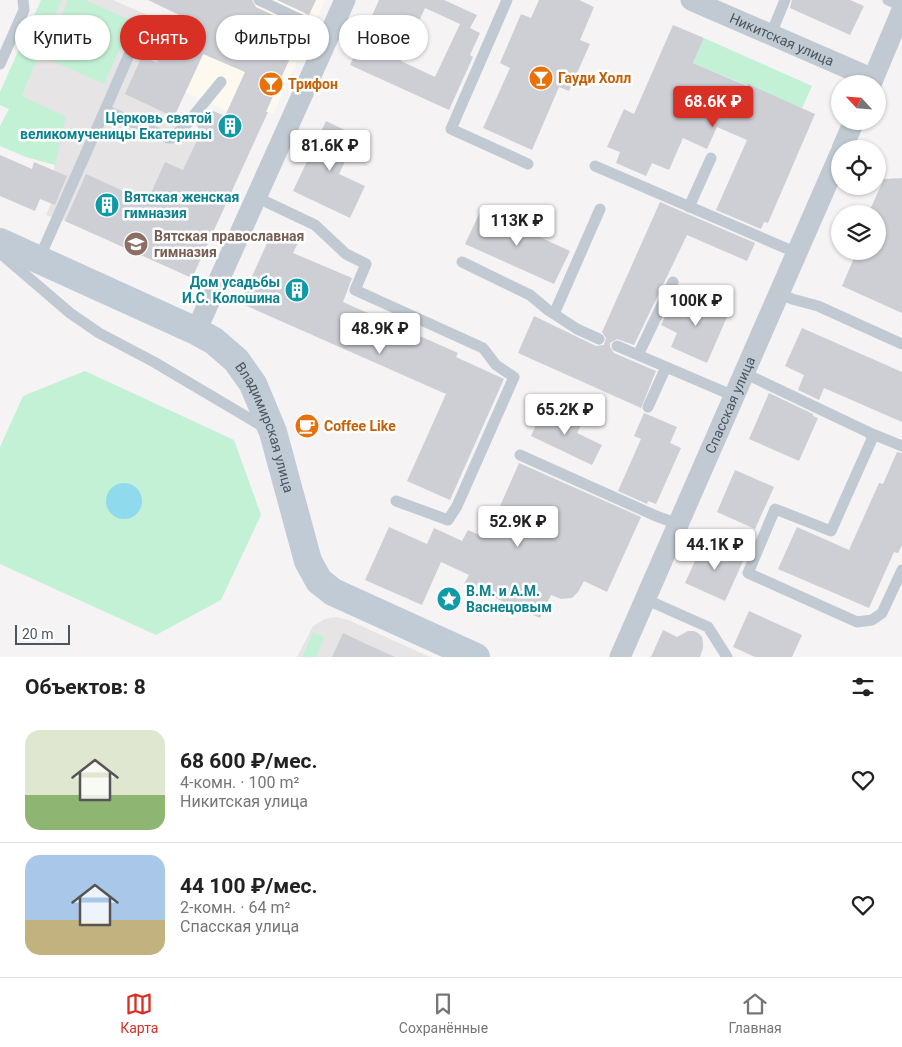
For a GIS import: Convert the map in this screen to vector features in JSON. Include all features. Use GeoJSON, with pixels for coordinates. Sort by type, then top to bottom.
{"type":"FeatureCollection","features":[{"type":"Feature","properties":{"kind":"main road","name":"Владимирская улица"},"geometry":{"type":"LineString","coordinates":[[0,242],[196,331],[227,351],[243,368],[257,393],[273,432],[308,562],[319,581],[333,592],[476,657]]}},
{"type":"Feature","properties":{"kind":"street"},"geometry":{"type":"LineString","coordinates":[[329,33],[345,0]]}},
{"type":"Feature","properties":{"kind":"street","name":"Никитская улица"},"geometry":{"type":"LineString","coordinates":[[691,0],[771,34],[859,75]]}},
{"type":"Feature","properties":{"kind":"street"},"geometry":{"type":"LineString","coordinates":[[875,75],[902,10]]}},
{"type":"Feature","properties":{"kind":"street"},"geometry":{"type":"LineString","coordinates":[[196,331],[317,60]]}},
{"type":"Feature","properties":{"kind":"street","name":"Спасская улица"},"geometry":{"type":"LineString","coordinates":[[620,657],[831,175]]}},
{"type":"Feature","properties":{"kind":"lane"},"geometry":{"type":"LineString","coordinates":[[0,64],[24,10],[23,0]]}},
{"type":"Feature","properties":{"kind":"lane"},"geometry":{"type":"LineString","coordinates":[[259,0],[291,15]]}},
{"type":"Feature","properties":{"kind":"lane"},"geometry":{"type":"LineString","coordinates":[[507,0],[451,129],[528,164]]}},
{"type":"Feature","properties":{"kind":"lane"},"geometry":{"type":"LineString","coordinates":[[771,34],[785,0]]}},
{"type":"Feature","properties":{"kind":"lane"},"geometry":{"type":"LineString","coordinates":[[888,0],[902,6]]}},
{"type":"Feature","properties":{"kind":"lane"},"geometry":{"type":"LineString","coordinates":[[39,260],[127,60]]}},
{"type":"Feature","properties":{"kind":"lane"},"geometry":{"type":"LineString","coordinates":[[105,110],[172,138],[185,126],[221,82]]}},
{"type":"Feature","properties":{"kind":"lane"},"geometry":{"type":"LineString","coordinates":[[689,206],[711,158]]}},
{"type":"Feature","properties":{"kind":"lane"},"geometry":{"type":"LineString","coordinates":[[594,166],[797,253]]}},
{"type":"Feature","properties":{"kind":"lane"},"geometry":{"type":"LineString","coordinates":[[256,197],[315,225],[346,254],[366,264],[355,290],[483,348],[496,365],[514,377],[457,506],[448,520],[396,501]]}},
{"type":"Feature","properties":{"kind":"lane"},"geometry":{"type":"LineString","coordinates":[[554,314],[600,209]]}},
{"type":"Feature","properties":{"kind":"lane"},"geometry":{"type":"LineString","coordinates":[[0,253],[70,313],[99,333],[154,362],[273,432]]}},
{"type":"Feature","properties":{"kind":"lane"},"geometry":{"type":"LineString","coordinates":[[462,262],[530,295],[577,330],[599,339]]}},
{"type":"Feature","properties":{"kind":"lane"},"geometry":{"type":"LineString","coordinates":[[638,355],[673,282]]}},
{"type":"Feature","properties":{"kind":"lane"},"geometry":{"type":"LineString","coordinates":[[779,293],[792,299],[818,306],[902,344]]}},
{"type":"Feature","properties":{"kind":"lane"},"geometry":{"type":"LineString","coordinates":[[617,346],[734,396]]}},
{"type":"Feature","properties":{"kind":"lane"},"geometry":{"type":"LineString","coordinates":[[648,408],[666,367]]}},
{"type":"Feature","properties":{"kind":"lane"},"geometry":{"type":"LineString","coordinates":[[744,374],[902,446]]}},
{"type":"Feature","properties":{"kind":"lane"},"geometry":{"type":"LineString","coordinates":[[870,432],[872,439],[831,532],[776,509],[748,573],[857,622],[872,620],[882,612],[902,570]]}},
{"type":"Feature","properties":{"kind":"lane"},"geometry":{"type":"LineString","coordinates":[[520,455],[678,524]]}},
{"type":"Feature","properties":{"kind":"lane"},"geometry":{"type":"LineString","coordinates":[[646,599],[708,627],[727,657]]}},
{"type":"Feature","properties":{"kind":"shaded area"},"geometry":{"type":"Polygon","coordinates":[[[62,0],[113,0],[147,15],[120,15],[120,60],[201,60],[171,123],[247,157],[192,278],[65,221],[46,215],[63,175],[54,171],[56,157],[22,96],[37,60],[110,60],[110,15],[56,15],[62,0]]]}},
{"type":"Feature","properties":{"kind":"shaded area"},"geometry":{"type":"Polygon","coordinates":[[[211,0],[325,0],[318,15],[216,15],[216,60],[298,60],[273,114],[234,97],[227,111],[185,92],[194,60],[206,60],[206,18],[211,0]]]}},
{"type":"Feature","properties":{"kind":"shaded area"},"geometry":{"type":"Polygon","coordinates":[[[336,617],[348,620],[430,657],[297,657],[313,626],[325,619],[336,617]]]}},
{"type":"Feature","properties":{"kind":"green space"},"geometry":{"type":"Polygon","coordinates":[[[41,0],[62,0],[56,15],[34,15],[41,0]]]}},
{"type":"Feature","properties":{"kind":"green space"},"geometry":{"type":"Polygon","coordinates":[[[68,0],[85,0],[120,16],[120,48],[104,84],[50,60],[110,60],[110,15],[61,15],[68,0]]]}},
{"type":"Feature","properties":{"kind":"green space"},"geometry":{"type":"Polygon","coordinates":[[[704,38],[812,86],[802,108],[693,63],[704,38]]]}},
{"type":"Feature","properties":{"kind":"green space"},"geometry":{"type":"Polygon","coordinates":[[[15,58],[15,60],[37,60],[22,96],[66,117],[55,165],[26,157],[0,146],[0,126],[9,109],[0,105],[0,92],[15,58]]]}},
{"type":"Feature","properties":{"kind":"green space"},"geometry":{"type":"Polygon","coordinates":[[[85,371],[234,440],[261,515],[221,600],[156,635],[0,564],[0,447],[23,396],[85,371]]]}},
{"type":"Feature","properties":{"kind":"green space"},"geometry":{"type":"Polygon","coordinates":[[[313,632],[324,638],[316,657],[302,657],[313,632]]]}},
{"type":"Feature","properties":{"kind":"water"},"geometry":{"type":"Polygon","coordinates":[[[124,483],[137,488],[142,501],[137,514],[124,519],[111,514],[106,501],[111,488],[124,483]]]}},
{"type":"Feature","properties":{"kind":"building"},"geometry":{"type":"Polygon","coordinates":[[[148,0],[252,0],[256,7],[273,15],[216,15],[216,60],[206,55],[206,15],[179,15],[148,0]]]}},
{"type":"Feature","properties":{"kind":"building"},"geometry":{"type":"Polygon","coordinates":[[[277,0],[316,0],[309,15],[277,0]]]}},
{"type":"Feature","properties":{"kind":"building"},"geometry":{"type":"Polygon","coordinates":[[[379,0],[444,0],[477,15],[470,28],[480,33],[470,55],[473,57],[449,110],[350,65],[352,60],[401,60],[435,77],[460,24],[425,8],[422,15],[372,15],[379,0]]]}},
{"type":"Feature","properties":{"kind":"building","name":"Гауди Холл"},"geometry":{"type":"Polygon","coordinates":[[[539,0],[579,0],[594,7],[580,40],[590,44],[569,91],[559,87],[532,150],[483,128],[510,68],[500,63],[521,14],[531,18],[539,0]]]}},
{"type":"Feature","properties":{"kind":"building"},"geometry":{"type":"Polygon","coordinates":[[[792,0],[850,0],[864,6],[850,35],[790,8],[792,0]]]}},
{"type":"Feature","properties":{"kind":"building"},"geometry":{"type":"Polygon","coordinates":[[[673,25],[704,38],[693,63],[747,86],[748,84],[815,114],[768,223],[764,222],[761,229],[716,210],[747,140],[717,127],[707,149],[683,138],[669,170],[652,163],[646,176],[616,163],[620,152],[607,147],[624,109],[634,114],[673,25]]]}},
{"type":"Feature","properties":{"kind":"building"},"geometry":{"type":"Polygon","coordinates":[[[140,60],[151,60],[157,63],[158,60],[200,60],[174,117],[125,94],[140,60]]]}},
{"type":"Feature","properties":{"kind":"building"},"geometry":{"type":"Polygon","coordinates":[[[217,60],[289,60],[266,112],[268,112],[192,278],[65,221],[86,174],[147,202],[165,162],[183,170],[201,132],[196,124],[199,120],[207,118],[211,110],[225,116],[245,72],[217,60]]]}},
{"type":"Feature","properties":{"kind":"building"},"geometry":{"type":"Polygon","coordinates":[[[326,121],[357,136],[339,174],[365,186],[350,218],[293,191],[326,121]]]}},
{"type":"Feature","properties":{"kind":"building"},"geometry":{"type":"Polygon","coordinates":[[[0,155],[32,169],[34,162],[67,176],[55,205],[40,199],[35,211],[0,196],[0,155]]]}},
{"type":"Feature","properties":{"kind":"building"},"geometry":{"type":"Polygon","coordinates":[[[902,178],[902,313],[842,286],[853,260],[886,260],[886,205],[872,205],[877,195],[886,195],[886,179],[902,178]]]}},
{"type":"Feature","properties":{"kind":"building"},"geometry":{"type":"Polygon","coordinates":[[[660,202],[755,243],[747,261],[687,235],[634,345],[617,339],[610,343],[614,353],[656,371],[641,408],[518,353],[534,316],[596,346],[604,345],[606,338],[602,332],[660,202]]]}},
{"type":"Feature","properties":{"kind":"building"},"geometry":{"type":"Polygon","coordinates":[[[481,210],[570,251],[554,284],[465,244],[481,210]]]}},
{"type":"Feature","properties":{"kind":"building"},"geometry":{"type":"Polygon","coordinates":[[[272,232],[298,243],[293,253],[352,278],[343,302],[458,353],[456,357],[504,379],[450,500],[407,481],[446,394],[240,303],[272,232]]]}},
{"type":"Feature","properties":{"kind":"building"},"geometry":{"type":"Polygon","coordinates":[[[694,294],[730,310],[707,363],[671,347],[677,333],[661,325],[671,304],[686,311],[694,294]]]}},
{"type":"Feature","properties":{"kind":"building"},"geometry":{"type":"Polygon","coordinates":[[[802,328],[902,372],[902,422],[824,388],[819,400],[798,390],[804,375],[785,366],[802,328]]]}},
{"type":"Feature","properties":{"kind":"building"},"geometry":{"type":"Polygon","coordinates":[[[769,393],[818,418],[799,461],[749,439],[769,393]]]}},
{"type":"Feature","properties":{"kind":"building"},"geometry":{"type":"Polygon","coordinates":[[[544,407],[581,425],[577,433],[602,445],[592,465],[531,436],[544,407]]]}},
{"type":"Feature","properties":{"kind":"building"},"geometry":{"type":"Polygon","coordinates":[[[644,413],[677,427],[670,443],[681,448],[656,504],[648,501],[647,504],[618,491],[641,439],[634,436],[644,413]]]}},
{"type":"Feature","properties":{"kind":"building"},"geometry":{"type":"Polygon","coordinates":[[[897,452],[902,453],[902,545],[898,553],[894,552],[869,608],[778,569],[797,527],[849,550],[879,483],[883,484],[897,452]]]}},
{"type":"Feature","properties":{"kind":"building"},"geometry":{"type":"Polygon","coordinates":[[[519,463],[641,517],[607,592],[584,581],[572,598],[561,599],[551,595],[540,618],[464,584],[469,575],[441,562],[422,605],[365,580],[389,527],[427,544],[434,528],[462,541],[468,530],[486,538],[519,463]]]}},
{"type":"Feature","properties":{"kind":"building"},"geometry":{"type":"Polygon","coordinates":[[[735,470],[774,487],[755,529],[717,512],[735,470]]]}},
{"type":"Feature","properties":{"kind":"building"},"geometry":{"type":"Polygon","coordinates":[[[704,541],[744,559],[725,601],[685,583],[704,541]]]}},
{"type":"Feature","properties":{"kind":"building"},"geometry":{"type":"Polygon","coordinates":[[[749,611],[802,635],[792,657],[755,657],[733,647],[749,611]]]}},
{"type":"Feature","properties":{"kind":"building"},"geometry":{"type":"Polygon","coordinates":[[[663,630],[677,637],[688,631],[698,633],[702,637],[703,643],[700,657],[651,657],[663,630]]]}},
{"type":"Feature","properties":{"kind":"building"},"geometry":{"type":"Polygon","coordinates":[[[343,633],[364,643],[395,657],[332,657],[343,633]]]}},
{"type":"Feature","properties":{"kind":"place","name":"Гауди Холл"},"geometry":{"type":"Point","coordinates":[541,78]}},
{"type":"Feature","properties":{"kind":"place","name":"Трифон"},"geometry":{"type":"Point","coordinates":[271,84]}},
{"type":"Feature","properties":{"kind":"place","name":"Церковь святой великомученицы Екатерины"},"geometry":{"type":"Point","coordinates":[230,126]}},
{"type":"Feature","properties":{"kind":"place","name":"Вятская женская гимназия"},"geometry":{"type":"Point","coordinates":[107,205]}},
{"type":"Feature","properties":{"kind":"place","name":"Вятская православная гимназия"},"geometry":{"type":"Point","coordinates":[136,244]}},
{"type":"Feature","properties":{"kind":"place","name":"Дом усадьбы И.С. Колошина"},"geometry":{"type":"Point","coordinates":[297,290]}},
{"type":"Feature","properties":{"kind":"place","name":"Coffee Like"},"geometry":{"type":"Point","coordinates":[307,426]}},
{"type":"Feature","properties":{"kind":"place","name":"В.М. и А.М. Васнецовым"},"geometry":{"type":"Point","coordinates":[449,599]}}]}
